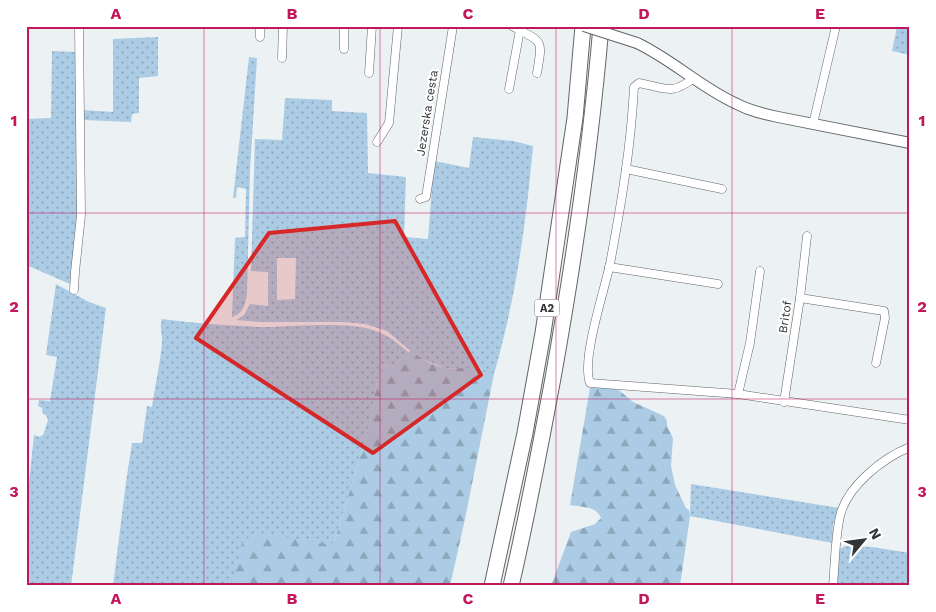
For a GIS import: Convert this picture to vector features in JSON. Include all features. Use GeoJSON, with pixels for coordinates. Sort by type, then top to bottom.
{"type":"FeatureCollection","features":[{"type":"Feature","properties":{"kind":"highway","name":"A2"},"geometry":{"type":"LineString","coordinates":[[492,586],[523,442],[543,333],[575,118],[584,26]]}},
{"type":"Feature","properties":{"kind":"highway","name":"A2"},"geometry":{"type":"LineString","coordinates":[[511,586],[544,425],[568,292],[584,189],[601,26]]}},
{"type":"Feature","properties":{"kind":"street"},"geometry":{"type":"LineString","coordinates":[[74,290],[74,272],[81,215],[79,26]]}},
{"type":"Feature","properties":{"kind":"street"},"geometry":{"type":"LineString","coordinates":[[260,26],[260,37]]}},
{"type":"Feature","properties":{"kind":"street"},"geometry":{"type":"LineString","coordinates":[[282,58],[283,26]]}},
{"type":"Feature","properties":{"kind":"street"},"geometry":{"type":"LineString","coordinates":[[344,26],[344,49]]}},
{"type":"Feature","properties":{"kind":"street"},"geometry":{"type":"LineString","coordinates":[[369,73],[372,26]]}},
{"type":"Feature","properties":{"kind":"street"},"geometry":{"type":"LineString","coordinates":[[376,142],[389,123],[398,26]]}},
{"type":"Feature","properties":{"kind":"street","name":"Jezerska cesta"},"geometry":{"type":"LineString","coordinates":[[420,199],[426,197],[453,26]]}},
{"type":"Feature","properties":{"kind":"street"},"geometry":{"type":"LineString","coordinates":[[512,26],[538,41],[541,48],[537,73]]}},
{"type":"Feature","properties":{"kind":"street"},"geometry":{"type":"LineString","coordinates":[[584,26],[637,42],[656,52],[725,98],[758,112],[910,143]]}},
{"type":"Feature","properties":{"kind":"street"},"geometry":{"type":"LineString","coordinates":[[813,124],[836,26]]}},
{"type":"Feature","properties":{"kind":"street"},"geometry":{"type":"LineString","coordinates":[[509,89],[520,30]]}},
{"type":"Feature","properties":{"kind":"street"},"geometry":{"type":"LineString","coordinates":[[694,78],[682,88],[672,90],[639,82],[634,87],[626,170],[609,267],[586,374],[590,383],[738,394],[910,420]]}},
{"type":"Feature","properties":{"kind":"street"},"geometry":{"type":"LineString","coordinates":[[626,170],[722,189]]}},
{"type":"Feature","properties":{"kind":"street","name":"Britof"},"geometry":{"type":"LineString","coordinates":[[784,402],[800,298],[807,236]]}},
{"type":"Feature","properties":{"kind":"street"},"geometry":{"type":"LineString","coordinates":[[609,267],[718,284]]}},
{"type":"Feature","properties":{"kind":"street"},"geometry":{"type":"LineString","coordinates":[[738,394],[750,343],[760,271]]}},
{"type":"Feature","properties":{"kind":"street"},"geometry":{"type":"LineString","coordinates":[[800,298],[884,311],[885,318],[876,363]]}},
{"type":"Feature","properties":{"kind":"street"},"geometry":{"type":"LineString","coordinates":[[834,586],[841,514],[854,488],[878,466],[910,447]]}},
{"type":"Feature","properties":{"kind":"highlighted area"},"geometry":{"type":"Polygon","coordinates":[[[395,221],[481,375],[373,453],[196,338],[269,233],[395,221]]]}},
{"type":"Feature","properties":{"kind":"green space"},"geometry":{"type":"Polygon","coordinates":[[[897,26],[910,26],[910,55],[892,51],[897,26]]]}},
{"type":"Feature","properties":{"kind":"green space"},"geometry":{"type":"Polygon","coordinates":[[[158,37],[158,76],[139,78],[139,113],[132,114],[131,122],[82,120],[82,110],[113,112],[113,39],[158,37]]]}},
{"type":"Feature","properties":{"kind":"green space"},"geometry":{"type":"Polygon","coordinates":[[[52,51],[75,52],[78,224],[70,284],[26,265],[26,119],[51,118],[52,51]]]}},
{"type":"Feature","properties":{"kind":"green space"},"geometry":{"type":"Polygon","coordinates":[[[249,57],[257,58],[250,170],[247,295],[241,311],[232,317],[235,238],[245,237],[246,189],[237,187],[236,198],[233,198],[249,57]]]}},
{"type":"Feature","properties":{"kind":"green space"},"geometry":{"type":"Polygon","coordinates":[[[285,98],[332,100],[332,111],[367,113],[368,173],[406,177],[404,237],[428,239],[434,161],[469,168],[473,137],[513,141],[533,146],[519,261],[502,346],[494,374],[475,368],[445,368],[419,358],[387,331],[365,324],[236,320],[244,315],[250,304],[268,306],[268,272],[251,271],[255,139],[282,140],[285,98]],[[277,258],[277,300],[295,299],[296,258],[277,258]]]}},
{"type":"Feature","properties":{"kind":"green space"},"geometry":{"type":"Polygon","coordinates":[[[56,284],[89,302],[106,308],[71,586],[26,586],[26,512],[34,435],[39,437],[43,435],[48,420],[46,415],[43,414],[42,408],[38,406],[39,400],[50,401],[57,357],[46,355],[56,284]]]}},
{"type":"Feature","properties":{"kind":"green space"},"geometry":{"type":"Polygon","coordinates":[[[162,319],[249,327],[334,325],[362,327],[388,336],[409,353],[399,361],[396,367],[382,365],[370,423],[335,540],[332,544],[326,544],[234,577],[231,586],[113,586],[132,443],[142,443],[147,406],[152,407],[161,351],[162,319]]]}},
{"type":"Feature","properties":{"kind":"green space"},"geometry":{"type":"Polygon","coordinates":[[[411,350],[436,366],[478,368],[494,374],[450,586],[231,586],[243,540],[260,533],[332,544],[335,540],[370,423],[382,365],[396,367],[399,361],[411,350]]]}},
{"type":"Feature","properties":{"kind":"green space"},"geometry":{"type":"Polygon","coordinates":[[[590,388],[612,388],[620,391],[633,402],[664,416],[667,421],[667,426],[673,438],[671,466],[675,485],[686,508],[689,510],[690,516],[680,586],[551,586],[571,532],[595,524],[601,518],[592,509],[570,505],[590,388]]]}},
{"type":"Feature","properties":{"kind":"green space"},"geometry":{"type":"Polygon","coordinates":[[[691,484],[839,508],[833,524],[832,543],[690,516],[691,484]]]}},
{"type":"Feature","properties":{"kind":"green space"},"geometry":{"type":"Polygon","coordinates":[[[845,546],[872,547],[910,553],[910,586],[836,586],[840,549],[845,546]]]}}]}
